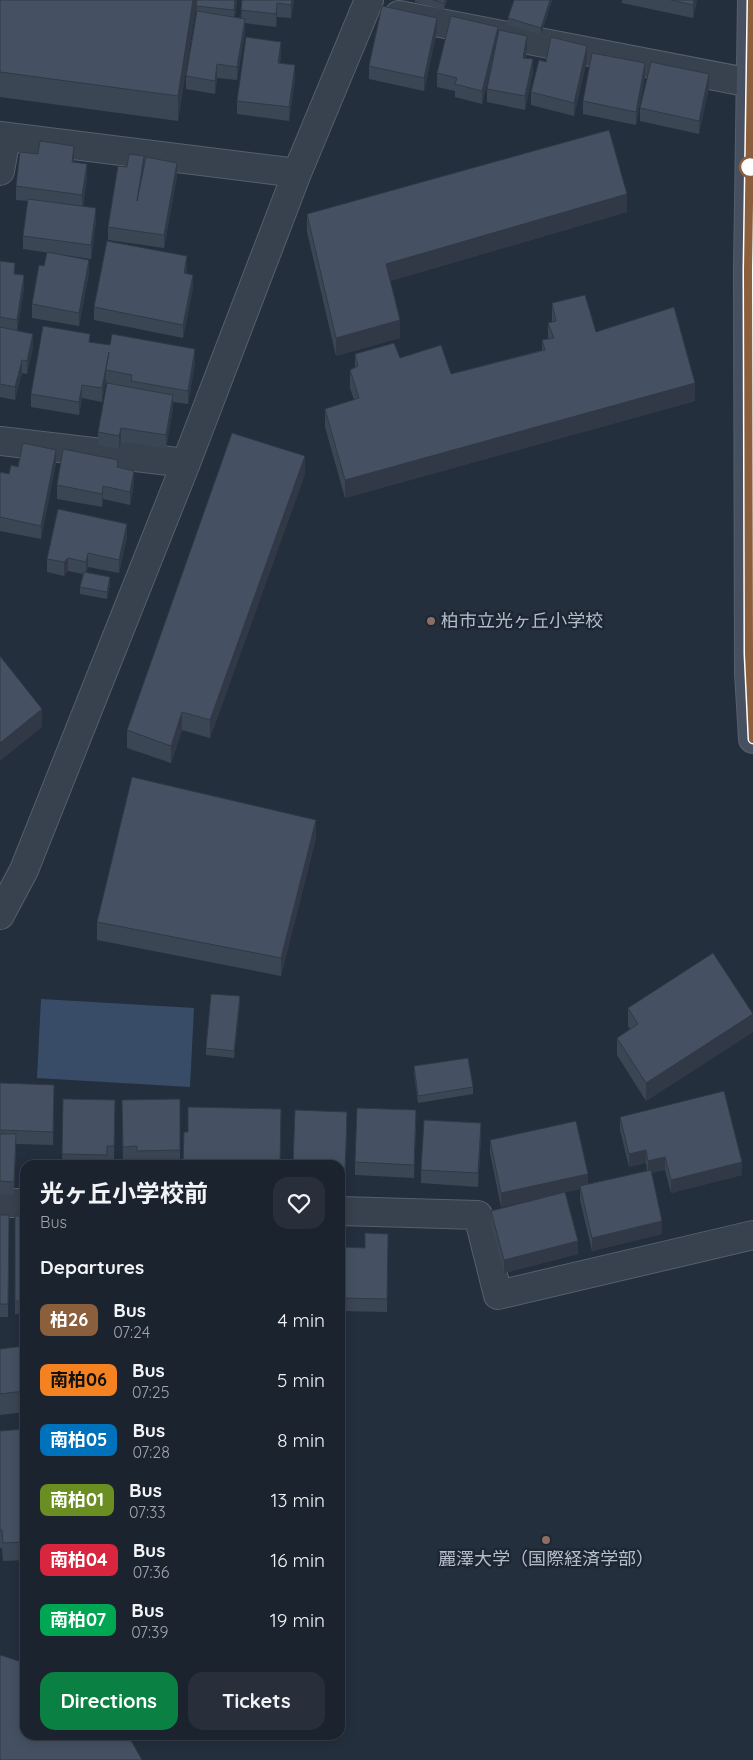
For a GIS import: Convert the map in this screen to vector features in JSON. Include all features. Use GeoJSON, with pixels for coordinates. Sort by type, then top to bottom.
{"type":"FeatureCollection","features":[{"type":"Feature","properties":{"kind":"street"},"geometry":{"type":"LineString","coordinates":[[752,0],[750,83],[753,739]]}},
{"type":"Feature","properties":{"kind":"street"},"geometry":{"type":"LineString","coordinates":[[0,915],[24,870],[186,463],[296,173],[368,4],[750,83]]}},
{"type":"Feature","properties":{"kind":"street"},"geometry":{"type":"LineString","coordinates":[[0,171],[3,136],[296,173]]}},
{"type":"Feature","properties":{"kind":"street"},"geometry":{"type":"LineString","coordinates":[[0,441],[186,463]]}},
{"type":"Feature","properties":{"kind":"street"},"geometry":{"type":"LineString","coordinates":[[0,1203],[20,1203]]}},
{"type":"Feature","properties":{"kind":"street"},"geometry":{"type":"LineString","coordinates":[[345,1211],[478,1215],[498,1295],[753,1235]]}},
{"type":"Feature","properties":{"kind":"water"},"geometry":{"type":"Polygon","coordinates":[[[41,999],[194,1008],[190,1087],[37,1078],[41,999]]]}},
{"type":"Feature","properties":{"kind":"building"},"geometry":{"type":"Polygon","coordinates":[[[0,0],[193,0],[178,96],[0,72],[0,0]]]}},
{"type":"Feature","properties":{"kind":"building"},"geometry":{"type":"Polygon","coordinates":[[[197,0],[235,0],[234,10],[196,6],[197,0]]]}},
{"type":"Feature","properties":{"kind":"building"},"geometry":{"type":"Polygon","coordinates":[[[242,0],[292,0],[291,5],[277,3],[276,14],[241,10],[242,0]]]}},
{"type":"Feature","properties":{"kind":"building"},"geometry":{"type":"Polygon","coordinates":[[[433,0],[445,0],[444,3],[433,0]]]}},
{"type":"Feature","properties":{"kind":"building"},"geometry":{"type":"Polygon","coordinates":[[[514,0],[550,0],[541,28],[508,18],[514,0]]]}},
{"type":"Feature","properties":{"kind":"building"},"geometry":{"type":"Polygon","coordinates":[[[671,0],[694,0],[693,5],[671,0]]]}},
{"type":"Feature","properties":{"kind":"building"},"geometry":{"type":"Polygon","coordinates":[[[382,6],[437,18],[424,78],[369,66],[382,6]]]}},
{"type":"Feature","properties":{"kind":"building"},"geometry":{"type":"Polygon","coordinates":[[[197,11],[245,19],[237,67],[217,64],[215,81],[186,76],[197,11]]]}},
{"type":"Feature","properties":{"kind":"building"},"geometry":{"type":"Polygon","coordinates":[[[451,16],[498,27],[482,91],[455,84],[457,78],[437,73],[451,16]]]}},
{"type":"Feature","properties":{"kind":"building"},"geometry":{"type":"Polygon","coordinates":[[[499,30],[527,36],[523,58],[533,59],[525,96],[487,89],[499,30]]]}},
{"type":"Feature","properties":{"kind":"building"},"geometry":{"type":"Polygon","coordinates":[[[246,37],[281,42],[278,63],[295,65],[289,107],[237,101],[246,37]]]}},
{"type":"Feature","properties":{"kind":"building"},"geometry":{"type":"Polygon","coordinates":[[[551,37],[587,46],[574,103],[531,92],[539,60],[546,62],[551,37]]]}},
{"type":"Feature","properties":{"kind":"building"},"geometry":{"type":"Polygon","coordinates":[[[592,53],[645,63],[636,112],[583,101],[592,53]]]}},
{"type":"Feature","properties":{"kind":"building"},"geometry":{"type":"Polygon","coordinates":[[[651,62],[709,74],[699,121],[640,108],[651,62]]]}},
{"type":"Feature","properties":{"kind":"building"},"geometry":{"type":"Polygon","coordinates":[[[609,130],[627,194],[386,264],[400,320],[336,338],[307,214],[609,130]]]}},
{"type":"Feature","properties":{"kind":"building"},"geometry":{"type":"Polygon","coordinates":[[[40,141],[74,146],[72,162],[87,164],[82,195],[16,186],[20,152],[38,154],[40,141]]]}},
{"type":"Feature","properties":{"kind":"building"},"geometry":{"type":"Polygon","coordinates":[[[129,154],[144,156],[137,201],[146,157],[177,163],[164,235],[108,227],[118,166],[127,167],[129,154]]]}},
{"type":"Feature","properties":{"kind":"building"},"geometry":{"type":"Polygon","coordinates":[[[28,199],[96,208],[91,245],[23,236],[28,199]]]}},
{"type":"Feature","properties":{"kind":"building"},"geometry":{"type":"Polygon","coordinates":[[[107,241],[187,256],[184,273],[193,275],[183,325],[94,307],[107,241]]]}},
{"type":"Feature","properties":{"kind":"building"},"geometry":{"type":"Polygon","coordinates":[[[47,252],[89,260],[79,313],[32,304],[39,265],[44,266],[47,252]]]}},
{"type":"Feature","properties":{"kind":"building"},"geometry":{"type":"Polygon","coordinates":[[[0,261],[15,263],[14,274],[24,275],[17,320],[0,317],[0,261]]]}},
{"type":"Feature","properties":{"kind":"building"},"geometry":{"type":"Polygon","coordinates":[[[585,295],[596,332],[674,307],[695,383],[345,480],[325,409],[359,398],[350,370],[358,366],[355,354],[394,343],[400,358],[441,345],[451,374],[545,350],[542,340],[554,338],[548,323],[556,321],[552,303],[585,295]]]}},
{"type":"Feature","properties":{"kind":"building"},"geometry":{"type":"Polygon","coordinates":[[[43,326],[90,334],[89,342],[110,345],[112,334],[195,349],[188,391],[131,381],[132,375],[106,370],[109,352],[102,388],[82,385],[79,402],[31,394],[43,326]]]}},
{"type":"Feature","properties":{"kind":"building"},"geometry":{"type":"Polygon","coordinates":[[[0,327],[33,334],[27,361],[22,360],[15,387],[0,384],[0,327]]]}},
{"type":"Feature","properties":{"kind":"building"},"geometry":{"type":"Polygon","coordinates":[[[107,383],[173,395],[166,435],[121,428],[119,436],[98,432],[107,383]]]}},
{"type":"Feature","properties":{"kind":"building"},"geometry":{"type":"Polygon","coordinates":[[[232,433],[305,456],[210,720],[182,712],[171,746],[127,730],[232,433]]]}},
{"type":"Feature","properties":{"kind":"building"},"geometry":{"type":"Polygon","coordinates":[[[23,443],[56,450],[41,526],[0,517],[0,472],[9,474],[11,465],[18,467],[23,443]]]}},
{"type":"Feature","properties":{"kind":"building"},"geometry":{"type":"Polygon","coordinates":[[[63,449],[118,460],[117,467],[134,471],[130,492],[103,486],[102,494],[57,485],[63,449]]]}},
{"type":"Feature","properties":{"kind":"building"},"geometry":{"type":"Polygon","coordinates":[[[58,509],[127,524],[119,560],[88,553],[86,562],[68,558],[64,562],[47,559],[58,509]]]}},
{"type":"Feature","properties":{"kind":"building"},"geometry":{"type":"Polygon","coordinates":[[[84,572],[110,577],[107,592],[80,587],[84,572]]]}},
{"type":"Feature","properties":{"kind":"building"},"geometry":{"type":"Polygon","coordinates":[[[0,656],[42,709],[0,743],[0,656]]]}},
{"type":"Feature","properties":{"kind":"building"},"geometry":{"type":"Polygon","coordinates":[[[132,777],[316,820],[281,958],[97,922],[132,777]]]}},
{"type":"Feature","properties":{"kind":"building"},"geometry":{"type":"Polygon","coordinates":[[[713,953],[753,1014],[646,1083],[617,1038],[638,1024],[628,1008],[713,953]]]}},
{"type":"Feature","properties":{"kind":"building"},"geometry":{"type":"Polygon","coordinates":[[[211,994],[240,996],[234,1051],[206,1048],[211,994]]]}},
{"type":"Feature","properties":{"kind":"building"},"geometry":{"type":"Polygon","coordinates":[[[468,1058],[473,1087],[418,1096],[414,1066],[468,1058]]]}},
{"type":"Feature","properties":{"kind":"building"},"geometry":{"type":"Polygon","coordinates":[[[0,1083],[54,1085],[53,1132],[0,1130],[0,1083]]]}},
{"type":"Feature","properties":{"kind":"building"},"geometry":{"type":"Polygon","coordinates":[[[724,1091],[742,1162],[671,1180],[665,1157],[648,1161],[646,1150],[629,1154],[620,1117],[724,1091]]]}},
{"type":"Feature","properties":{"kind":"building"},"geometry":{"type":"Polygon","coordinates":[[[63,1099],[115,1100],[114,1146],[107,1146],[107,1155],[62,1154],[63,1099]]]}},
{"type":"Feature","properties":{"kind":"building"},"geometry":{"type":"Polygon","coordinates":[[[180,1099],[180,1150],[137,1151],[137,1146],[123,1147],[122,1100],[180,1099]]]}},
{"type":"Feature","properties":{"kind":"building"},"geometry":{"type":"Polygon","coordinates":[[[188,1107],[281,1109],[280,1160],[183,1160],[184,1132],[188,1132],[188,1107]]]}},
{"type":"Feature","properties":{"kind":"building"},"geometry":{"type":"Polygon","coordinates":[[[357,1108],[416,1110],[414,1165],[355,1162],[357,1108]]]}},
{"type":"Feature","properties":{"kind":"building"},"geometry":{"type":"Polygon","coordinates":[[[295,1110],[347,1112],[345,1170],[345,1160],[293,1160],[295,1110]]]}},
{"type":"Feature","properties":{"kind":"building"},"geometry":{"type":"Polygon","coordinates":[[[424,1120],[481,1123],[478,1173],[421,1170],[424,1120]]]}},
{"type":"Feature","properties":{"kind":"building"},"geometry":{"type":"Polygon","coordinates":[[[576,1121],[588,1174],[501,1193],[490,1140],[576,1121]]]}},
{"type":"Feature","properties":{"kind":"building"},"geometry":{"type":"Polygon","coordinates":[[[0,1134],[16,1134],[14,1182],[0,1181],[0,1134]]]}},
{"type":"Feature","properties":{"kind":"building"},"geometry":{"type":"Polygon","coordinates":[[[651,1170],[662,1221],[592,1238],[580,1186],[651,1170]]]}},
{"type":"Feature","properties":{"kind":"building"},"geometry":{"type":"Polygon","coordinates":[[[565,1192],[578,1241],[504,1260],[491,1211],[565,1192]]]}},
{"type":"Feature","properties":{"kind":"building"},"geometry":{"type":"Polygon","coordinates":[[[0,1215],[9,1215],[8,1304],[0,1304],[0,1215]]]}},
{"type":"Feature","properties":{"kind":"building"},"geometry":{"type":"Polygon","coordinates":[[[15,1216],[20,1216],[20,1301],[15,1301],[15,1216]]]}},
{"type":"Feature","properties":{"kind":"building"},"geometry":{"type":"Polygon","coordinates":[[[365,1233],[388,1234],[387,1299],[345,1298],[345,1247],[365,1248],[365,1233]]]}},
{"type":"Feature","properties":{"kind":"building"},"geometry":{"type":"Polygon","coordinates":[[[20,1347],[20,1392],[0,1394],[0,1349],[20,1347]]]}},
{"type":"Feature","properties":{"kind":"building"},"geometry":{"type":"Polygon","coordinates":[[[20,1429],[20,1542],[3,1543],[2,1530],[0,1530],[0,1431],[20,1429]]]}},
{"type":"Feature","properties":{"kind":"building"},"geometry":{"type":"Polygon","coordinates":[[[0,1655],[20,1661],[20,1740],[131,1740],[142,1760],[0,1760],[0,1655]]]}},
{"type":"Feature","properties":{"kind":"bus line","name":"柏26"},"geometry":{"type":"LineString","coordinates":[[752,0],[748,270],[749,673],[753,739]]}},
{"type":"Feature","properties":{"kind":"place","name":"柏市立光ヶ丘小学校"},"geometry":{"type":"Point","coordinates":[431,621]}},
{"type":"Feature","properties":{"kind":"place","name":"麗澤大学（国際経済学部）"},"geometry":{"type":"Point","coordinates":[546,1540]}}]}
